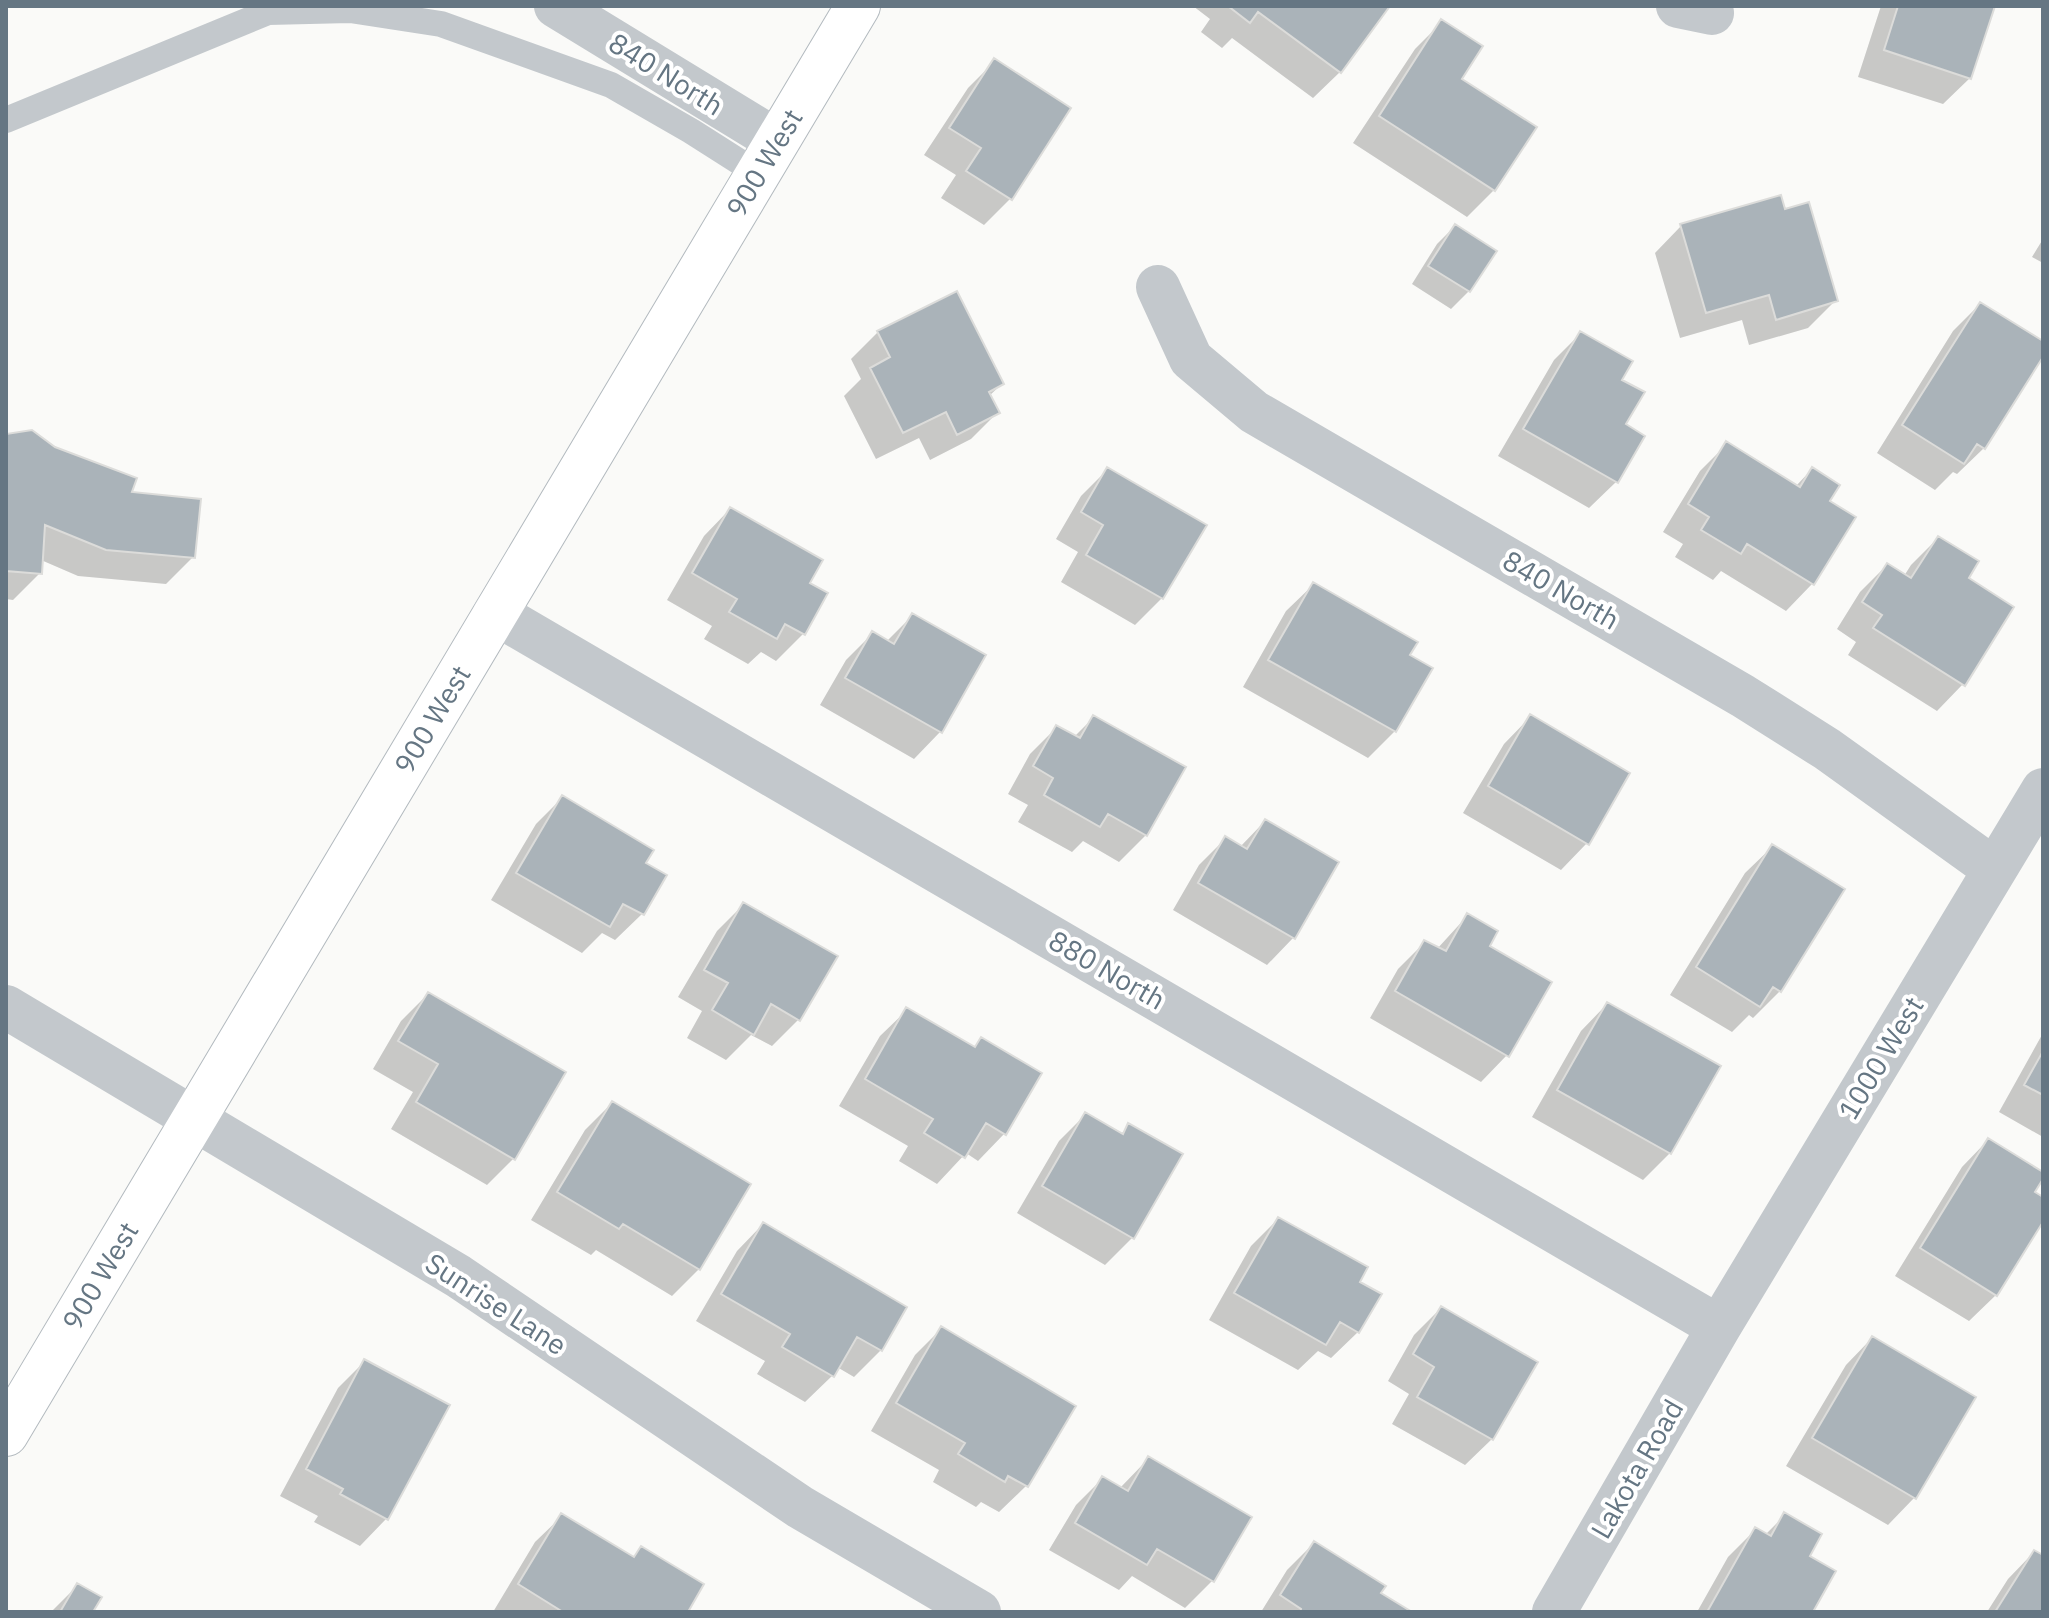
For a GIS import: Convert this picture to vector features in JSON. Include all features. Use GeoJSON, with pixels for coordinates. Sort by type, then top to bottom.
{"type":"FeatureCollection","features":[{"type":"Feature","properties":{"kind":"street","name":"840 North"},"geometry":{"type":"LineString","coordinates":[[556,6],[767,157]]}},
{"type":"Feature","properties":{"kind":"street","name":"900 West"},"geometry":{"type":"LineString","coordinates":[[6,1434],[858,6]]}},
{"type":"Feature","properties":{"kind":"street","name":"840 North"},"geometry":{"type":"LineString","coordinates":[[1158,287],[1191,359],[1254,412],[1755,704],[1827,749],[1994,869]]}},
{"type":"Feature","properties":{"kind":"street","name":"880 North"},"geometry":{"type":"LineString","coordinates":[[495,613],[1719,1327]]}},
{"type":"Feature","properties":{"kind":"street","name":"1000 West"},"geometry":{"type":"LineString","coordinates":[[1719,1327],[2043,790]]}},
{"type":"Feature","properties":{"kind":"street","name":"Sunrise Lane"},"geometry":{"type":"LineString","coordinates":[[6,1007],[458,1276],[800,1507],[979,1612]]}},
{"type":"Feature","properties":{"kind":"street","name":"Lakota Road"},"geometry":{"type":"LineString","coordinates":[[1554,1612],[1719,1327]]}},
{"type":"Feature","properties":{"kind":"lane"},"geometry":{"type":"LineString","coordinates":[[6,120],[268,12],[350,10],[441,24],[611,85],[691,131],[767,157]]}},
{"type":"Feature","properties":{"kind":"building"},"geometry":{"type":"Polygon","coordinates":[[[1228,6],[1390,6],[1341,73],[1258,12],[1250,23],[1228,6]]]}},
{"type":"Feature","properties":{"kind":"building"},"geometry":{"type":"Polygon","coordinates":[[[1898,6],[1995,6],[1971,79],[1884,50],[1898,6]]]}},
{"type":"Feature","properties":{"kind":"building"},"geometry":{"type":"Polygon","coordinates":[[[1441,19],[1483,46],[1462,79],[1537,127],[1495,191],[1379,116],[1441,19]]]}},
{"type":"Feature","properties":{"kind":"building"},"geometry":{"type":"Polygon","coordinates":[[[994,58],[1071,108],[1012,200],[966,171],[981,148],[949,128],[994,58]]]}},
{"type":"Feature","properties":{"kind":"building"},"geometry":{"type":"Polygon","coordinates":[[[1781,195],[1785,209],[1809,202],[1838,301],[1776,320],[1769,295],[1706,313],[1680,224],[1781,195]]]}},
{"type":"Feature","properties":{"kind":"building"},"geometry":{"type":"Polygon","coordinates":[[[1455,224],[1497,251],[1470,292],[1428,266],[1455,224]]]}},
{"type":"Feature","properties":{"kind":"building"},"geometry":{"type":"Polygon","coordinates":[[[957,291],[1004,384],[989,392],[1000,413],[957,435],[946,412],[903,433],[870,368],[890,357],[877,331],[957,291]]]}},
{"type":"Feature","properties":{"kind":"building"},"geometry":{"type":"Polygon","coordinates":[[[1980,302],[2043,341],[2043,357],[1985,449],[1977,444],[1964,464],[1902,425],[1980,302]]]}},
{"type":"Feature","properties":{"kind":"building"},"geometry":{"type":"Polygon","coordinates":[[[1580,331],[1633,361],[1622,380],[1645,392],[1626,424],[1645,436],[1618,483],[1523,429],[1580,331]]]}},
{"type":"Feature","properties":{"kind":"building"},"geometry":{"type":"Polygon","coordinates":[[[32,430],[55,447],[137,478],[132,492],[201,499],[195,558],[106,550],[45,525],[42,574],[6,571],[6,434],[32,430]]]}},
{"type":"Feature","properties":{"kind":"building"},"geometry":{"type":"Polygon","coordinates":[[[1726,441],[1800,487],[1812,467],[1840,485],[1830,501],[1856,517],[1814,585],[1747,544],[1741,554],[1701,530],[1709,517],[1688,504],[1726,441]]]}},
{"type":"Feature","properties":{"kind":"building"},"geometry":{"type":"Polygon","coordinates":[[[1107,467],[1207,525],[1163,599],[1086,555],[1103,525],[1081,512],[1107,467]]]}},
{"type":"Feature","properties":{"kind":"building"},"geometry":{"type":"Polygon","coordinates":[[[730,507],[823,560],[810,583],[828,593],[805,635],[785,624],[777,639],[729,612],[737,599],[692,573],[730,507]]]}},
{"type":"Feature","properties":{"kind":"building"},"geometry":{"type":"Polygon","coordinates":[[[1938,536],[1979,561],[1969,578],[2014,607],[1965,686],[1873,628],[1882,615],[1862,602],[1887,563],[1911,578],[1938,536]]]}},
{"type":"Feature","properties":{"kind":"building"},"geometry":{"type":"Polygon","coordinates":[[[1313,582],[1418,642],[1410,655],[1433,668],[1396,732],[1268,660],[1313,582]]]}},
{"type":"Feature","properties":{"kind":"building"},"geometry":{"type":"Polygon","coordinates":[[[912,613],[986,655],[942,733],[845,678],[872,631],[894,644],[912,613]]]}},
{"type":"Feature","properties":{"kind":"building"},"geometry":{"type":"Polygon","coordinates":[[[1530,714],[1630,773],[1589,845],[1488,786],[1530,714]]]}},
{"type":"Feature","properties":{"kind":"building"},"geometry":{"type":"Polygon","coordinates":[[[1093,715],[1186,767],[1147,836],[1108,814],[1100,827],[1044,795],[1053,778],[1033,766],[1056,725],[1080,738],[1093,715]]]}},
{"type":"Feature","properties":{"kind":"building"},"geometry":{"type":"Polygon","coordinates":[[[562,795],[654,850],[646,863],[667,875],[644,915],[623,904],[610,927],[516,873],[562,795]]]}},
{"type":"Feature","properties":{"kind":"building"},"geometry":{"type":"Polygon","coordinates":[[[1265,819],[1339,862],[1295,939],[1198,883],[1225,836],[1247,849],[1265,819]]]}},
{"type":"Feature","properties":{"kind":"building"},"geometry":{"type":"Polygon","coordinates":[[[1772,844],[1845,889],[1781,992],[1773,987],[1760,1007],[1696,967],[1772,844]]]}},
{"type":"Feature","properties":{"kind":"building"},"geometry":{"type":"Polygon","coordinates":[[[743,902],[838,956],[800,1021],[771,1004],[754,1035],[712,1010],[728,983],[704,970],[743,902]]]}},
{"type":"Feature","properties":{"kind":"building"},"geometry":{"type":"Polygon","coordinates":[[[1467,913],[1498,931],[1490,946],[1552,982],[1509,1057],[1395,991],[1424,940],[1446,951],[1467,913]]]}},
{"type":"Feature","properties":{"kind":"building"},"geometry":{"type":"Polygon","coordinates":[[[428,992],[566,1072],[515,1160],[416,1102],[438,1064],[398,1041],[428,992]]]}},
{"type":"Feature","properties":{"kind":"building"},"geometry":{"type":"Polygon","coordinates":[[[1607,1002],[1721,1066],[1671,1154],[1557,1090],[1607,1002]]]}},
{"type":"Feature","properties":{"kind":"building"},"geometry":{"type":"Polygon","coordinates":[[[906,1007],[975,1047],[981,1037],[1042,1073],[1006,1135],[986,1123],[965,1158],[924,1133],[933,1119],[865,1079],[906,1007]]]}},
{"type":"Feature","properties":{"kind":"building"},"geometry":{"type":"Polygon","coordinates":[[[2043,1051],[2043,1095],[2024,1085],[2043,1051]]]}},
{"type":"Feature","properties":{"kind":"building"},"geometry":{"type":"Polygon","coordinates":[[[612,1101],[751,1184],[700,1270],[623,1224],[619,1229],[557,1192],[612,1101]]]}},
{"type":"Feature","properties":{"kind":"building"},"geometry":{"type":"Polygon","coordinates":[[[1085,1112],[1123,1134],[1128,1123],[1183,1154],[1134,1239],[1042,1186],[1085,1112]]]}},
{"type":"Feature","properties":{"kind":"building"},"geometry":{"type":"Polygon","coordinates":[[[1988,1138],[2043,1172],[2043,1179],[2035,1192],[2043,1197],[2043,1222],[1997,1296],[1920,1248],[1988,1138]]]}},
{"type":"Feature","properties":{"kind":"building"},"geometry":{"type":"Polygon","coordinates":[[[1278,1217],[1368,1267],[1360,1282],[1382,1294],[1359,1333],[1340,1322],[1326,1345],[1234,1293],[1278,1217]]]}},
{"type":"Feature","properties":{"kind":"building"},"geometry":{"type":"Polygon","coordinates":[[[763,1222],[907,1307],[882,1351],[857,1337],[834,1377],[782,1347],[790,1334],[721,1294],[763,1222]]]}},
{"type":"Feature","properties":{"kind":"building"},"geometry":{"type":"Polygon","coordinates":[[[1441,1306],[1538,1362],[1493,1440],[1417,1397],[1434,1367],[1413,1354],[1441,1306]]]}},
{"type":"Feature","properties":{"kind":"building"},"geometry":{"type":"Polygon","coordinates":[[[941,1326],[1076,1406],[1028,1487],[1008,1476],[1005,1482],[958,1454],[965,1443],[896,1403],[941,1326]]]}},
{"type":"Feature","properties":{"kind":"building"},"geometry":{"type":"Polygon","coordinates":[[[1872,1336],[1976,1397],[1916,1499],[1812,1438],[1872,1336]]]}},
{"type":"Feature","properties":{"kind":"building"},"geometry":{"type":"Polygon","coordinates":[[[364,1359],[450,1405],[388,1520],[340,1494],[343,1489],[306,1469],[364,1359]]]}},
{"type":"Feature","properties":{"kind":"building"},"geometry":{"type":"Polygon","coordinates":[[[1148,1456],[1252,1517],[1214,1582],[1157,1549],[1147,1565],[1075,1523],[1102,1476],[1128,1491],[1148,1456]]]}},
{"type":"Feature","properties":{"kind":"building"},"geometry":{"type":"Polygon","coordinates":[[[1784,1512],[1822,1534],[1810,1556],[1836,1571],[1813,1612],[1707,1612],[1755,1527],[1771,1536],[1784,1512]]]}},
{"type":"Feature","properties":{"kind":"building"},"geometry":{"type":"Polygon","coordinates":[[[561,1513],[634,1557],[641,1546],[704,1584],[688,1612],[563,1612],[518,1584],[561,1513]]]}},
{"type":"Feature","properties":{"kind":"building"},"geometry":{"type":"Polygon","coordinates":[[[1314,1541],[1386,1586],[1381,1593],[1412,1612],[1300,1612],[1301,1609],[1280,1595],[1314,1541]]]}},
{"type":"Feature","properties":{"kind":"building"},"geometry":{"type":"Polygon","coordinates":[[[2034,1550],[2043,1555],[2043,1612],[1995,1612],[2034,1550]]]}},
{"type":"Feature","properties":{"kind":"building"},"geometry":{"type":"Polygon","coordinates":[[[77,1583],[102,1597],[93,1612],[60,1612],[77,1583]]]}}]}
